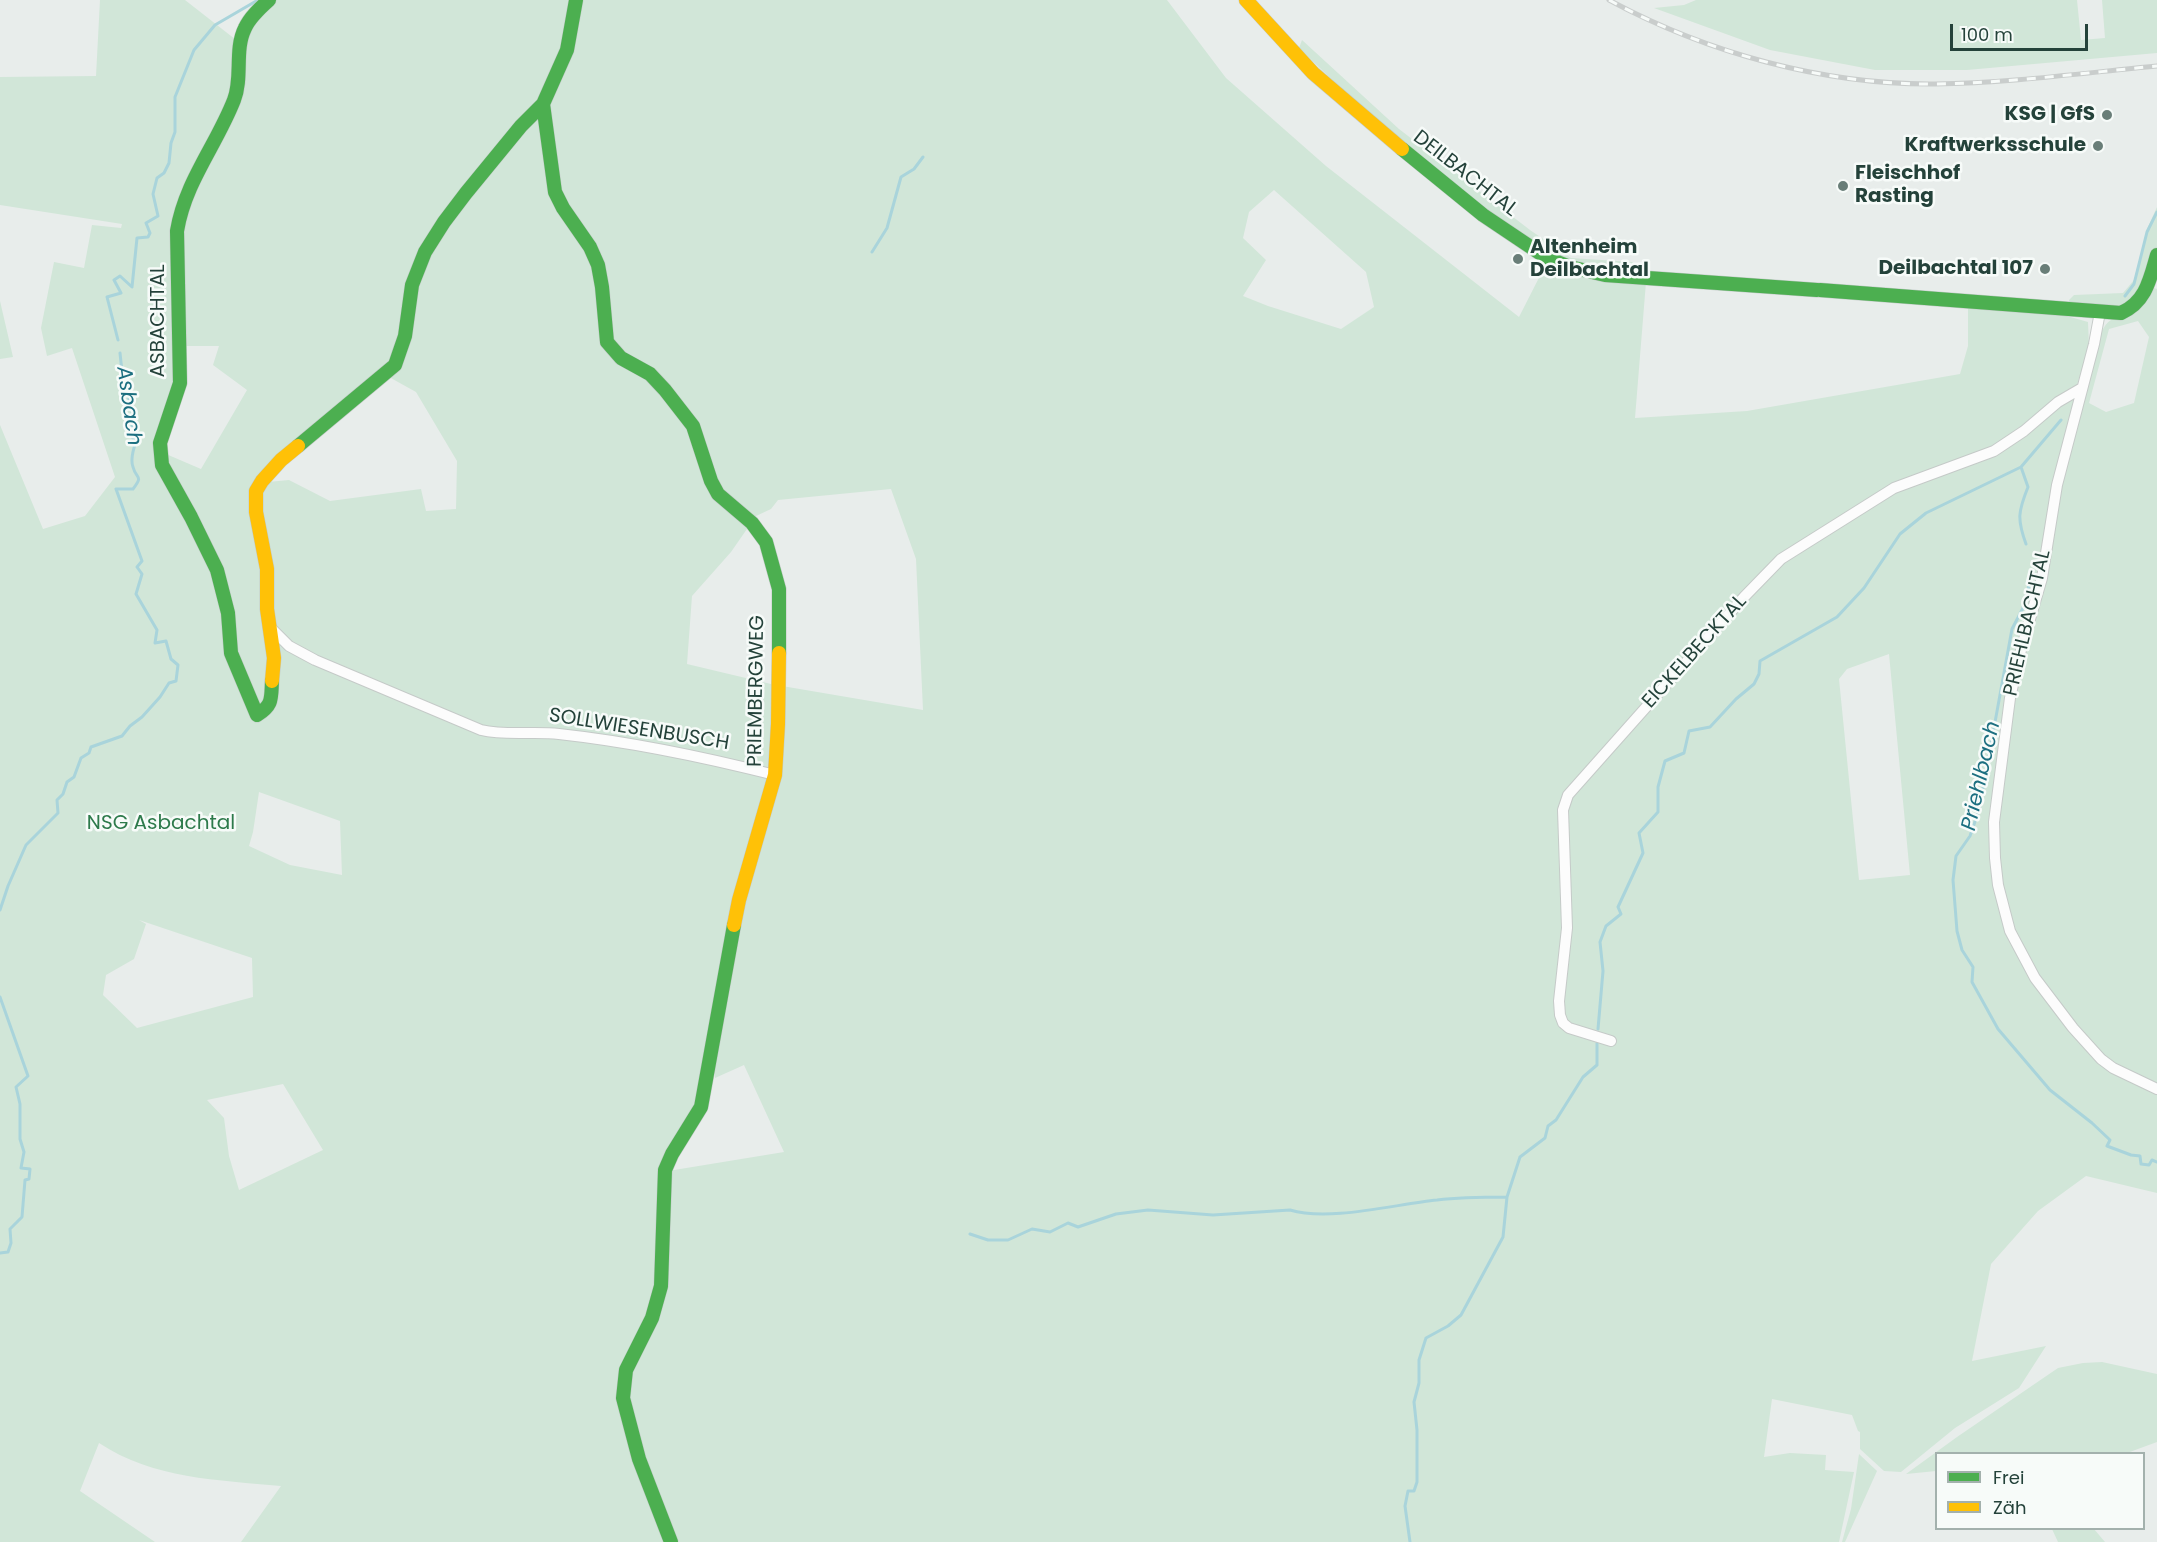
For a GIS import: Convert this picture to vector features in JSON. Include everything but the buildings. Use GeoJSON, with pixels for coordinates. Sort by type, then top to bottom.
{"type":"FeatureCollection","features":[{"type":"Feature","properties":{"kind":"street","name":"ASBACHTAL"},"geometry":{"type":"LineString","coordinates":[[269,0],[243,31],[239,80],[234,101],[180,209],[177,231],[180,383],[160,443],[162,465],[206,544],[217,570],[228,613],[231,653],[257,715],[268,708],[274,687],[274,658],[270,626]]}},
{"type":"Feature","properties":{"kind":"street"},"geometry":{"type":"LineString","coordinates":[[270,626],[267,609],[267,564],[255,502],[258,486],[281,460],[395,366],[403,348],[412,286],[424,257],[461,198],[518,128],[543,104],[567,50],[576,0]]}},
{"type":"Feature","properties":{"kind":"street","name":"DEILBACHTAL"},"geometry":{"type":"LineString","coordinates":[[1246,0],[1313,73],[1365,119],[1483,215],[1547,258],[1570,267],[1605,275],[1958,299],[2121,313],[2135,307],[2140,302],[2148,287],[2157,255]]}},
{"type":"Feature","properties":{"kind":"street","name":"PRIEMBERGWEG"},"geometry":{"type":"LineString","coordinates":[[543,104],[555,192],[597,261],[607,342],[621,358],[647,372],[665,390],[693,426],[711,481],[718,494],[752,522],[766,542],[779,589],[778,724],[775,775],[741,892],[701,1107],[693,1124],[672,1154],[665,1170],[661,1286],[652,1318],[626,1370],[623,1385],[623,1398],[636,1448],[671,1542]]}},
{"type":"Feature","properties":{"kind":"street","name":"PRIEHLBACHTAL"},"geometry":{"type":"LineString","coordinates":[[2100,312],[2094,344],[2057,485],[2042,578],[2010,698],[1994,822],[1998,885],[2003,909],[2016,946],[2035,978],[2060,1011],[2101,1059],[2120,1072],[2157,1089]]}},
{"type":"Feature","properties":{"kind":"street","name":"EICKELBECKTAL"},"geometry":{"type":"LineString","coordinates":[[1611,1041],[1569,1029],[1563,1023],[1560,1015],[1559,1001],[1567,928],[1563,810],[1568,795],[1744,597],[1781,559],[1894,488],[1995,451],[2024,431],[2058,402],[2082,388]]}},
{"type":"Feature","properties":{"kind":"street","name":"SOLLWIESENBUSCH"},"geometry":{"type":"LineString","coordinates":[[270,626],[289,646],[315,660],[481,730],[557,734],[615,742],[775,775]]}},
{"type":"Feature","properties":{"kind":"green space","name":"NSG Asbachtal"},"geometry":{"type":"Polygon","coordinates":[[[100,0],[185,0],[240,43],[235,90],[228,110],[195,172],[198,175],[239,94],[245,32],[272,0],[1167,0],[1226,78],[1326,166],[1519,317],[1547,262],[1568,272],[1605,282],[1646,282],[1635,418],[1747,411],[1960,374],[1968,346],[1968,308],[2067,316],[2088,322],[2089,346],[2077,385],[2085,388],[2091,361],[2101,332],[2106,325],[2118,316],[2140,308],[2154,288],[2157,289],[2157,1193],[2086,1176],[2038,1211],[1991,1264],[1972,1361],[2046,1346],[2019,1388],[1955,1428],[1901,1472],[1884,1471],[1860,1449],[1860,1432],[1852,1415],[1772,1399],[1764,1457],[1790,1453],[1826,1455],[1825,1470],[1854,1472],[1839,1542],[241,1542],[281,1486],[210,1479],[164,1471],[120,1455],[99,1443],[80,1491],[155,1542],[0,1542],[0,425],[43,529],[85,516],[115,477],[72,348],[47,356],[41,328],[54,262],[84,268],[92,225],[121,228],[122,224],[0,205],[0,77],[96,76],[100,0]],[[1274,190],[1249,212],[1243,238],[1266,260],[1243,296],[1341,329],[1374,307],[1366,272],[1274,190]],[[2138,321],[2109,329],[2089,403],[2106,412],[2134,403],[2149,337],[2138,321]],[[179,346],[179,383],[159,444],[159,451],[201,469],[247,390],[213,365],[219,346],[179,346]],[[389,377],[374,380],[277,459],[257,483],[289,480],[330,501],[421,489],[426,511],[456,509],[457,461],[416,392],[389,377]],[[891,489],[778,500],[771,509],[756,516],[731,552],[692,596],[687,664],[775,685],[774,745],[769,796],[744,864],[723,962],[699,1107],[668,1158],[664,1178],[668,1171],[784,1152],[744,1065],[715,1078],[713,1051],[737,921],[752,858],[773,799],[781,754],[782,686],[923,710],[916,559],[891,489]],[[1889,654],[1847,669],[1839,679],[1859,880],[1910,875],[1889,654]],[[259,792],[249,846],[290,865],[342,875],[340,821],[259,792]],[[139,920],[146,924],[134,959],[106,975],[103,995],[137,1028],[253,997],[252,958],[139,920]],[[283,1084],[207,1100],[224,1118],[229,1156],[239,1190],[323,1150],[283,1084]],[[664,1184],[659,1282],[650,1317],[622,1376],[619,1395],[628,1428],[632,1413],[626,1396],[628,1376],[655,1318],[665,1284],[667,1236],[664,1184]]]}},
{"type":"Feature","properties":{"kind":"green space"},"geometry":{"type":"Polygon","coordinates":[[[1696,0],[2077,0],[2081,40],[2105,38],[2102,0],[2157,0],[2157,53],[1967,70],[1875,70],[1770,50],[1654,8],[1684,5],[1696,0]]]}},
{"type":"Feature","properties":{"kind":"green space"},"geometry":{"type":"Polygon","coordinates":[[[1302,40],[1399,129],[1530,230],[1571,258],[1632,262],[1647,274],[1571,263],[1545,251],[1484,207],[1369,115],[1299,48],[1302,40]]]}},
{"type":"Feature","properties":{"kind":"green space"},"geometry":{"type":"Polygon","coordinates":[[[2157,207],[2157,249],[2147,286],[2123,311],[2070,306],[2069,300],[2074,295],[2123,293],[2134,280],[2147,229],[2157,207]]]}},
{"type":"Feature","properties":{"kind":"green space"},"geometry":{"type":"Polygon","coordinates":[[[0,301],[13,357],[0,359],[0,301]]]}},
{"type":"Feature","properties":{"kind":"green space"},"geometry":{"type":"Polygon","coordinates":[[[2102,1362],[2157,1374],[2157,1442],[2130,1452],[1936,1452],[2058,1368],[2102,1362]]]}},
{"type":"Feature","properties":{"kind":"green space"},"geometry":{"type":"Polygon","coordinates":[[[1935,1453],[1935,1471],[1906,1474],[1935,1453]]]}},
{"type":"Feature","properties":{"kind":"green space"},"geometry":{"type":"Polygon","coordinates":[[[1859,1454],[1877,1471],[1845,1542],[1842,1542],[1851,1509],[1859,1454]]]}},
{"type":"Feature","properties":{"kind":"green space"},"geometry":{"type":"Polygon","coordinates":[[[2052,1530],[2095,1530],[2105,1542],[2058,1542],[2052,1530]]]}},
{"type":"Feature","properties":{"kind":"waterway","name":"Asbach"},"geometry":{"type":"LineString","coordinates":[[118,340],[107,297],[121,293],[114,280],[120,276],[132,287],[137,238],[148,237],[150,233],[146,223],[158,216],[153,194],[157,178],[164,173],[169,163],[171,143],[175,132],[175,97],[194,50],[215,25],[258,0]]}},
{"type":"Feature","properties":{"kind":"waterway"},"geometry":{"type":"LineString","coordinates":[[872,252],[887,228],[901,177],[914,169],[923,157]]}},
{"type":"Feature","properties":{"kind":"waterway","name":"Priehlbach"},"geometry":{"type":"LineString","coordinates":[[2125,296],[2134,284],[2147,232],[2157,212]]}},
{"type":"Feature","properties":{"kind":"waterway","name":"Asbach"},"geometry":{"type":"LineString","coordinates":[[0,910],[26,845],[58,813],[57,800],[63,794],[67,782],[74,777],[81,758],[89,753],[91,747],[122,736],[160,697],[169,683],[176,681],[178,665],[171,659],[166,641],[155,643],[157,630],[136,594],[142,574],[137,567],[142,561],[116,489],[133,489],[139,479],[132,464],[136,442],[130,434],[133,421],[123,379],[120,353]]}},
{"type":"Feature","properties":{"kind":"waterway"},"geometry":{"type":"LineString","coordinates":[[1598,1029],[1603,971],[1600,942],[1606,926],[1621,914],[1618,907],[1643,853],[1639,833],[1658,812],[1658,787],[1665,761],[1684,753],[1689,731],[1710,727],[1736,699],[1754,684],[1759,674],[1760,661],[1837,617],[1864,588],[1900,534],[1926,513],[2021,467],[2061,420]]}},
{"type":"Feature","properties":{"kind":"waterway","name":"Priehlbach"},"geometry":{"type":"LineString","coordinates":[[2021,467],[2028,487],[2020,516],[2026,544]]}},
{"type":"Feature","properties":{"kind":"waterway","name":"Priehlbach"},"geometry":{"type":"LineString","coordinates":[[2031,578],[2023,608],[2012,629],[1979,810],[1970,836],[1956,856],[1953,880],[1957,931],[1962,950],[1973,967],[1972,982],[1998,1029],[2050,1090],[2110,1140],[2107,1146],[2140,1156],[2141,1164],[2149,1165],[2152,1160],[2157,1162]]}},
{"type":"Feature","properties":{"kind":"waterway","name":"Asbach"},"geometry":{"type":"LineString","coordinates":[[0,997],[28,1076],[16,1087],[20,1104],[20,1139],[24,1152],[21,1168],[30,1169],[29,1179],[25,1180],[22,1217],[10,1229],[11,1243],[8,1252],[0,1253]]}},
{"type":"Feature","properties":{"kind":"waterway"},"geometry":{"type":"LineString","coordinates":[[1410,1542],[1405,1506],[1408,1491],[1414,1491],[1417,1482],[1417,1430],[1414,1402],[1419,1383],[1419,1360],[1426,1338],[1448,1326],[1461,1315],[1503,1237],[1507,1197],[1520,1157],[1545,1138],[1548,1126],[1556,1120],[1583,1077],[1597,1065],[1597,1043]]}},
{"type":"Feature","properties":{"kind":"waterway"},"geometry":{"type":"LineString","coordinates":[[970,1234],[988,1240],[1008,1240],[1032,1229],[1050,1232],[1068,1223],[1078,1227],[1116,1214],[1148,1210],[1213,1215],[1290,1210],[1324,1214],[1446,1199],[1507,1197]]}},
{"type":"Feature","properties":{"kind":"railway"},"geometry":{"type":"LineString","coordinates":[[1609,0],[1686,36],[1726,50],[1809,72],[1851,79],[1893,83],[1963,83],[2018,80],[2157,66]]}},
{"type":"Feature","properties":{"kind":"traffic: fast"},"geometry":{"type":"LineString","coordinates":[[269,0],[252,16],[245,28],[240,45],[238,82],[234,100],[194,180],[181,213],[177,231],[180,383],[160,443],[162,465],[217,570],[228,613],[231,653],[257,715],[269,705],[272,681]]}},
{"type":"Feature","properties":{"kind":"traffic: fast"},"geometry":{"type":"LineString","coordinates":[[576,0],[567,50],[543,104],[555,192],[563,208],[590,247],[598,265],[607,342],[621,358],[650,374],[665,390],[693,426],[711,481],[718,494],[752,523],[766,542],[779,589],[779,653]]}},
{"type":"Feature","properties":{"kind":"traffic: fast"},"geometry":{"type":"LineString","coordinates":[[298,446],[395,365],[405,336],[412,285],[425,252],[466,193],[521,126],[543,104]]}},
{"type":"Feature","properties":{"kind":"traffic: fast"},"geometry":{"type":"LineString","coordinates":[[1402,149],[1483,215],[1547,258],[1570,267],[1605,275],[1817,290]]}},
{"type":"Feature","properties":{"kind":"traffic: fast"},"geometry":{"type":"LineString","coordinates":[[1820,290],[2121,313],[2142,296],[2157,255]]}},
{"type":"Feature","properties":{"kind":"traffic: fast"},"geometry":{"type":"LineString","coordinates":[[671,1542],[639,1459],[623,1398],[626,1370],[652,1318],[661,1286],[665,1170],[672,1154],[701,1107],[734,925]]}},
{"type":"Feature","properties":{"kind":"traffic: slow"},"geometry":{"type":"LineString","coordinates":[[1246,0],[1313,73],[1402,149]]}},
{"type":"Feature","properties":{"kind":"traffic: slow"},"geometry":{"type":"LineString","coordinates":[[272,681],[274,658],[267,609],[267,569],[256,512],[256,491],[281,460],[298,446]]}},
{"type":"Feature","properties":{"kind":"traffic: slow"},"geometry":{"type":"LineString","coordinates":[[734,925],[775,775],[779,653]]}},
{"type":"Feature","properties":{"kind":"place","name":"KSG | GfS"},"geometry":{"type":"Point","coordinates":[2107,115]}},
{"type":"Feature","properties":{"kind":"place","name":"Kraftwerksschule"},"geometry":{"type":"Point","coordinates":[2098,146]}},
{"type":"Feature","properties":{"kind":"place","name":"Fleischhof Rasting"},"geometry":{"type":"Point","coordinates":[1843,186]}},
{"type":"Feature","properties":{"kind":"place","name":"Altenheim Deilbachtal"},"geometry":{"type":"Point","coordinates":[1518,259]}},
{"type":"Feature","properties":{"kind":"place","name":"Deilbachtal 107"},"geometry":{"type":"Point","coordinates":[2045,269]}}]}
